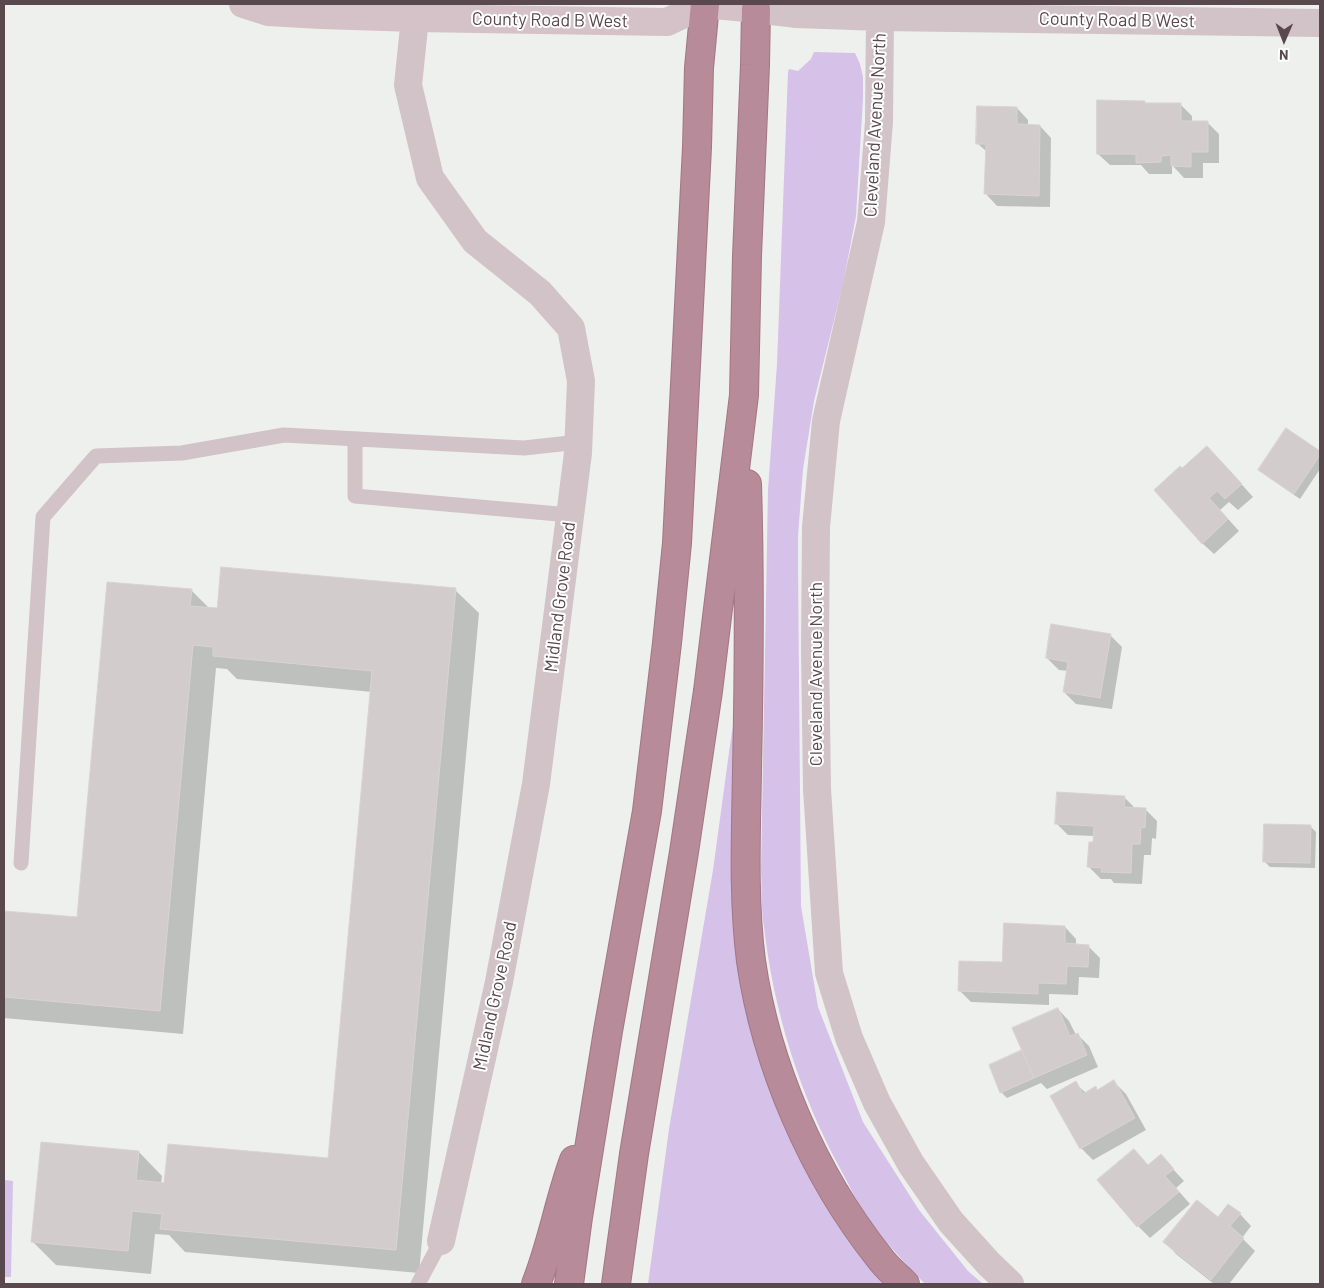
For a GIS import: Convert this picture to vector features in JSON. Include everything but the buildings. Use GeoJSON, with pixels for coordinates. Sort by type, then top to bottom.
{"type":"FeatureCollection","features":[{"type":"Feature","properties":{"kind":"highway"},"geometry":{"type":"LineString","coordinates":[[569,1284],[594,1118],[647,811],[667,643],[677,533],[697,147],[699,68],[704,4]]}},
{"type":"Feature","properties":{"kind":"highway"},"geometry":{"type":"LineString","coordinates":[[756,6],[744,396],[749,614],[746,896],[752,962],[767,1034],[784,1088],[810,1147],[842,1204],[879,1258],[905,1284]]}},
{"type":"Feature","properties":{"kind":"highway"},"geometry":{"type":"LineString","coordinates":[[616,1284],[634,1154],[684,852],[708,690],[744,396]]}},
{"type":"Feature","properties":{"kind":"highway"},"geometry":{"type":"LineString","coordinates":[[536,1284],[547,1254],[568,1177],[594,1118]]}},
{"type":"Feature","properties":{"kind":"street","name":"County Road B West"},"geometry":{"type":"LineString","coordinates":[[243,4],[268,12],[321,15],[416,11],[668,22],[704,4],[756,6],[797,14],[1320,23]]}},
{"type":"Feature","properties":{"kind":"street","name":"Midland Grove Road"},"geometry":{"type":"LineString","coordinates":[[416,11],[408,85],[430,178],[474,241],[540,293],[572,328],[580,381],[578,442],[536,784],[499,982],[441,1241]]}},
{"type":"Feature","properties":{"kind":"street","name":"Cleveland Avenue North"},"geometry":{"type":"LineString","coordinates":[[880,16],[879,122],[871,222],[826,420],[816,527],[817,789],[829,973],[849,1038],[878,1102],[911,1164],[951,1222],[1010,1284]]}},
{"type":"Feature","properties":{"kind":"lane"},"geometry":{"type":"LineString","coordinates":[[21,863],[43,517],[96,456],[182,453],[284,435],[524,448],[578,442]]}},
{"type":"Feature","properties":{"kind":"lane"},"geometry":{"type":"LineString","coordinates":[[355,439],[355,496],[570,515]]}},
{"type":"Feature","properties":{"kind":"lane"},"geometry":{"type":"LineString","coordinates":[[418,1284],[441,1241]]}},
{"type":"Feature","properties":{"kind":"shaded area"},"geometry":{"type":"Polygon","coordinates":[[[814,52],[855,53],[863,77],[863,98],[856,216],[843,284],[814,401],[803,469],[798,536],[801,906],[818,1007],[863,1122],[919,1210],[968,1271],[983,1284],[925,1284],[888,1244],[861,1207],[827,1143],[791,1053],[774,991],[763,920],[761,870],[768,490],[777,364],[788,72],[789,69],[798,71],[811,59],[814,52]]]}},
{"type":"Feature","properties":{"kind":"shaded area"},"geometry":{"type":"Polygon","coordinates":[[[736,708],[778,1106],[795,1149],[830,1204],[889,1284],[648,1284],[669,1129],[713,870],[736,708]]]}},
{"type":"Feature","properties":{"kind":"shaded area"},"geometry":{"type":"Polygon","coordinates":[[[4,1180],[13,1181],[11,1277],[4,1277],[4,1180]]]}}]}
